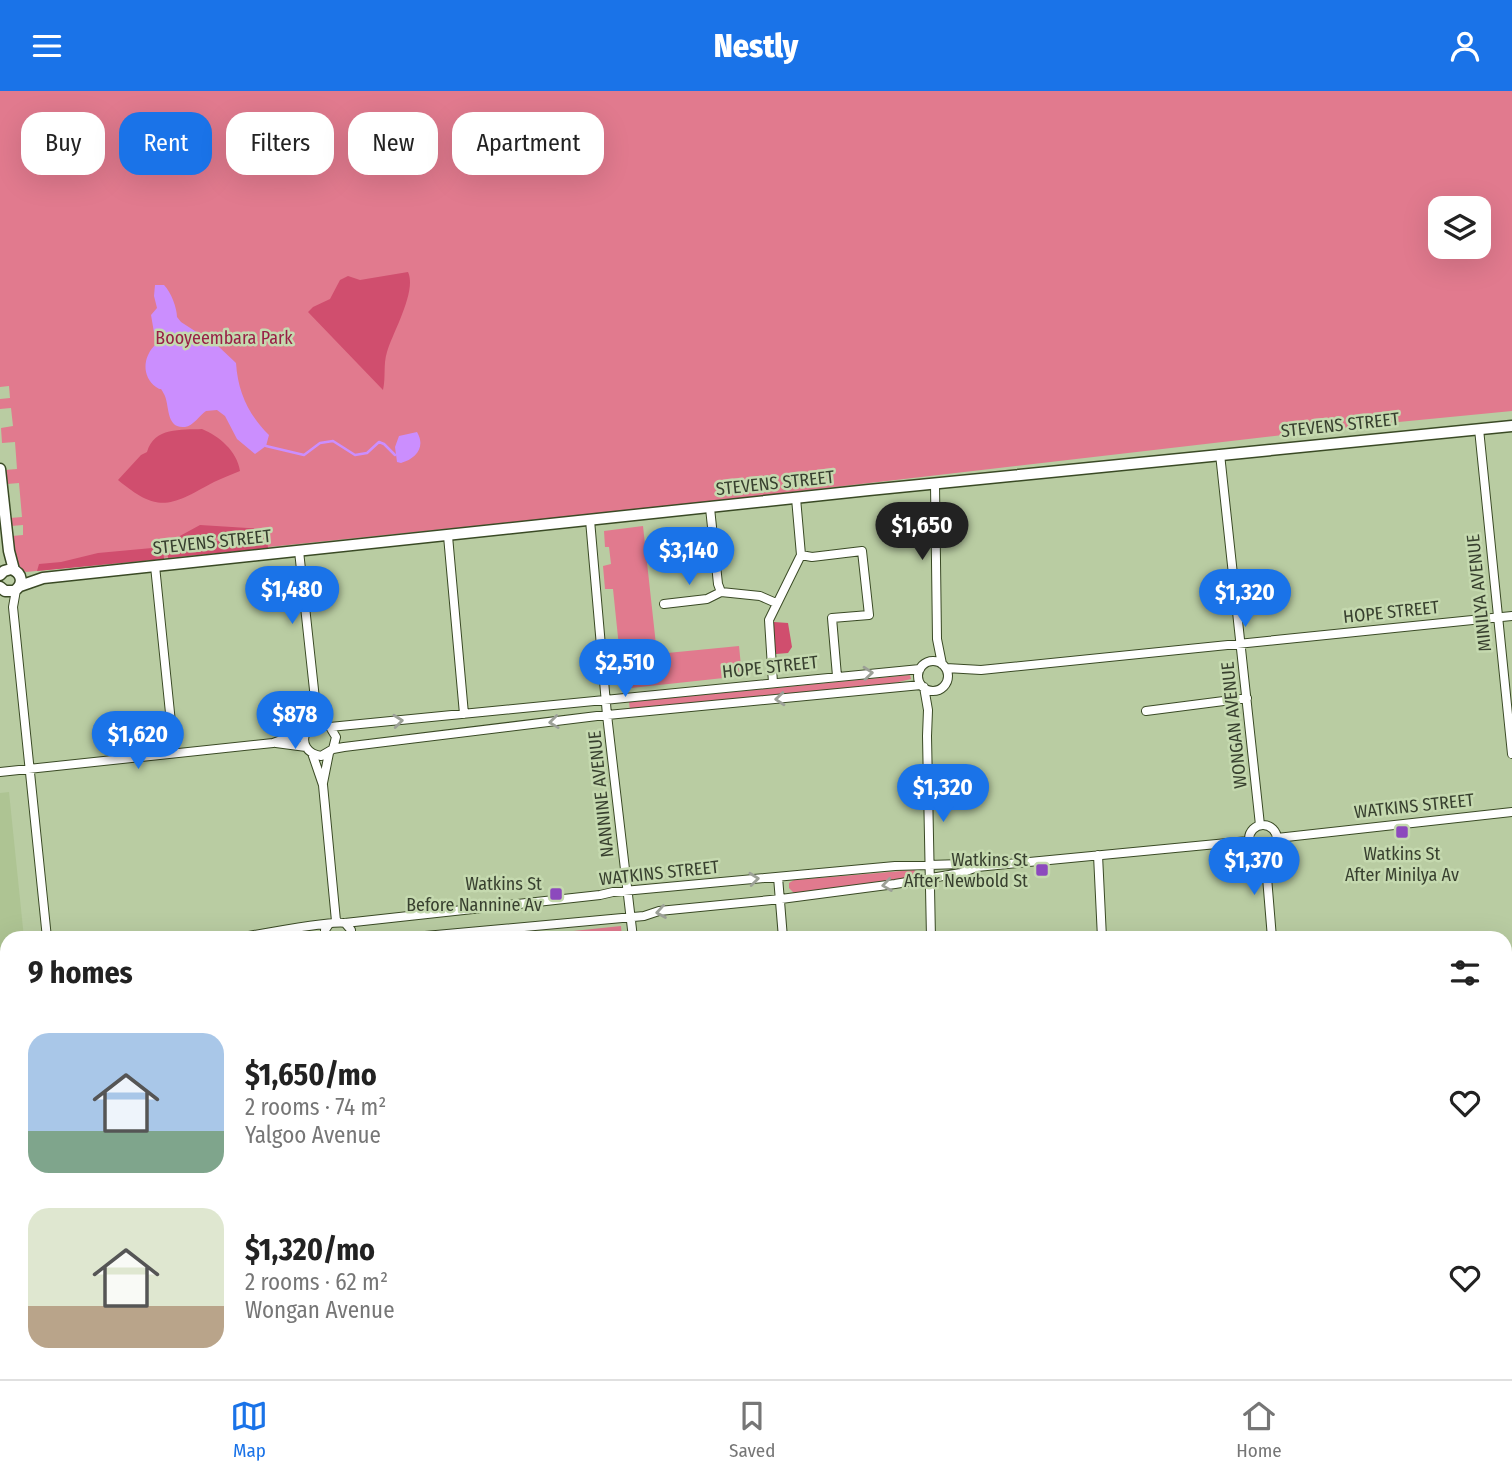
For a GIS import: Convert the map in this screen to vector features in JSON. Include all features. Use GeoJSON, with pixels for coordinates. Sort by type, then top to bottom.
{"type":"FeatureCollection","features":[{"type":"Feature","properties":{"kind":"street","name":"STEVENS STREET"},"geometry":{"type":"LineString","coordinates":[[8,582],[1220,454],[1512,426]]}},
{"type":"Feature","properties":{"kind":"street","name":"MINILYA AVENUE"},"geometry":{"type":"LineString","coordinates":[[1479,429],[1512,754]]}},
{"type":"Feature","properties":{"kind":"street","name":"WONGAN AVENUE"},"geometry":{"type":"LineString","coordinates":[[1220,454],[1260,825]]}},
{"type":"Feature","properties":{"kind":"street"},"geometry":{"type":"LineString","coordinates":[[0,469],[9,551],[8,582],[13,607],[46,931]]}},
{"type":"Feature","properties":{"kind":"street"},"geometry":{"type":"LineString","coordinates":[[928,710],[938,690],[947,681],[937,639],[935,484]]}},
{"type":"Feature","properties":{"kind":"street"},"geometry":{"type":"LineString","coordinates":[[773,683],[769,620],[801,555],[796,498]]}},
{"type":"Feature","properties":{"kind":"street"},"geometry":{"type":"LineString","coordinates":[[710,508],[721,592]]}},
{"type":"Feature","properties":{"kind":"street","name":"NANNINE AVENUE"},"geometry":{"type":"LineString","coordinates":[[590,520],[607,715],[632,931]]}},
{"type":"Feature","properties":{"kind":"street"},"geometry":{"type":"LineString","coordinates":[[448,536],[464,713]]}},
{"type":"Feature","properties":{"kind":"street"},"geometry":{"type":"LineString","coordinates":[[299,551],[315,699],[336,737],[323,786]]}},
{"type":"Feature","properties":{"kind":"street"},"geometry":{"type":"LineString","coordinates":[[801,555],[812,557],[862,551],[869,615],[832,618],[837,676]]}},
{"type":"Feature","properties":{"kind":"street"},"geometry":{"type":"LineString","coordinates":[[155,566],[174,752]]}},
{"type":"Feature","properties":{"kind":"street"},"geometry":{"type":"LineString","coordinates":[[664,604],[707,599],[721,592],[760,596],[776,603]]}},
{"type":"Feature","properties":{"kind":"street","name":"HOPE STREET"},"geometry":{"type":"LineString","coordinates":[[944,666],[981,670],[1512,616]]}},
{"type":"Feature","properties":{"kind":"street"},"geometry":{"type":"LineString","coordinates":[[931,931],[928,710],[923,686],[918,677],[920,669],[931,661],[937,639]]}},
{"type":"Feature","properties":{"kind":"street"},"geometry":{"type":"LineString","coordinates":[[931,661],[944,666]]}},
{"type":"Feature","properties":{"kind":"street","name":"HOPE STREET"},"geometry":{"type":"LineString","coordinates":[[327,725],[920,669]]}},
{"type":"Feature","properties":{"kind":"street","name":"HOPE STREET"},"geometry":{"type":"LineString","coordinates":[[947,681],[981,670]]}},
{"type":"Feature","properties":{"kind":"street","name":"HOPE STREET"},"geometry":{"type":"LineString","coordinates":[[331,751],[607,715],[923,686]]}},
{"type":"Feature","properties":{"kind":"street"},"geometry":{"type":"LineString","coordinates":[[923,686],[938,690]]}},
{"type":"Feature","properties":{"kind":"street"},"geometry":{"type":"LineString","coordinates":[[1146,711],[1247,698]]}},
{"type":"Feature","properties":{"kind":"street"},"geometry":{"type":"LineString","coordinates":[[315,699],[304,739],[323,786],[337,922]]}},
{"type":"Feature","properties":{"kind":"street"},"geometry":{"type":"LineString","coordinates":[[274,743],[314,725],[327,725]]}},
{"type":"Feature","properties":{"kind":"street"},"geometry":{"type":"LineString","coordinates":[[0,772],[274,743],[321,755],[331,751]]}},
{"type":"Feature","properties":{"kind":"street","name":"WATKINS STREET"},"geometry":{"type":"LineString","coordinates":[[1277,838],[1512,812]]}},
{"type":"Feature","properties":{"kind":"street"},"geometry":{"type":"LineString","coordinates":[[1260,825],[1269,826],[1277,838],[1275,846],[1265,853],[1256,852],[1248,841],[1250,833],[1260,825]]}},
{"type":"Feature","properties":{"kind":"street","name":"WATKINS STREET"},"geometry":{"type":"LineString","coordinates":[[476,931],[644,916],[659,911],[781,899],[929,879],[977,867],[1248,841]]}},
{"type":"Feature","properties":{"kind":"street"},"geometry":{"type":"LineString","coordinates":[[1265,853],[1271,931]]}},
{"type":"Feature","properties":{"kind":"street"},"geometry":{"type":"LineString","coordinates":[[1098,855],[1102,931]]}},
{"type":"Feature","properties":{"kind":"street","name":"WATKINS STREET"},"geometry":{"type":"LineString","coordinates":[[281,931],[337,922],[778,877],[930,865],[962,864],[977,867]]}},
{"type":"Feature","properties":{"kind":"street"},"geometry":{"type":"LineString","coordinates":[[778,877],[783,931]]}},
{"type":"Feature","properties":{"kind":"street"},"geometry":{"type":"LineString","coordinates":[[325,931],[337,922]]}},
{"type":"Feature","properties":{"kind":"street"},"geometry":{"type":"LineString","coordinates":[[337,922],[351,931]]}},
{"type":"Feature","properties":{"kind":"shaded area"},"geometry":{"type":"Polygon","coordinates":[[[408,272],[410,280],[407,300],[387,352],[383,390],[308,312],[330,299],[340,280],[348,276],[360,280],[408,272]]]}},
{"type":"Feature","properties":{"kind":"shaded area"},"geometry":{"type":"Polygon","coordinates":[[[155,285],[164,285],[167,288],[181,322],[218,346],[236,363],[245,402],[269,435],[266,446],[255,454],[237,439],[225,416],[217,410],[206,411],[194,423],[185,427],[179,427],[171,420],[164,394],[151,382],[146,372],[148,354],[156,344],[151,315],[157,308],[155,285]]]}},
{"type":"Feature","properties":{"kind":"shaded area"},"geometry":{"type":"Polygon","coordinates":[[[202,429],[226,445],[235,457],[240,471],[186,497],[165,503],[144,498],[118,480],[162,434],[177,430],[202,429]]]}},
{"type":"Feature","properties":{"kind":"shaded area"},"geometry":{"type":"Polygon","coordinates":[[[417,432],[420,437],[418,452],[406,461],[397,462],[395,447],[399,436],[417,432]]]}},
{"type":"Feature","properties":{"kind":"shaded area"},"geometry":{"type":"Polygon","coordinates":[[[200,525],[266,529],[266,532],[167,543],[200,525]]]}},
{"type":"Feature","properties":{"kind":"shaded area"},"geometry":{"type":"Polygon","coordinates":[[[267,536],[268,548],[168,558],[167,546],[267,536]]]}},
{"type":"Feature","properties":{"kind":"shaded area"},"geometry":{"type":"Polygon","coordinates":[[[163,547],[164,559],[37,571],[39,564],[98,553],[163,547]]]}},
{"type":"Feature","properties":{"kind":"shaded area"},"geometry":{"type":"Polygon","coordinates":[[[774,622],[788,623],[792,647],[788,653],[776,654],[774,651],[774,622]]]}},
{"type":"Feature","properties":{"kind":"shaded area"},"geometry":{"type":"Polygon","coordinates":[[[9,792],[23,931],[0,931],[0,793],[9,792]]]}},
{"type":"Feature","properties":{"kind":"green space","name":"Booyeembara Park"},"geometry":{"type":"Polygon","coordinates":[[[0,91],[1512,91],[1512,411],[1378,424],[698,503],[26,572],[18,566],[13,552],[12,536],[23,535],[23,525],[11,526],[10,518],[22,517],[19,483],[7,484],[5,470],[17,469],[15,442],[2,443],[1,428],[13,426],[11,408],[0,409],[0,399],[10,398],[9,386],[0,387],[0,91]]]}},
{"type":"Feature","properties":{"kind":"green space"},"geometry":{"type":"Polygon","coordinates":[[[643,526],[657,654],[739,646],[742,676],[622,689],[614,681],[611,648],[619,647],[613,589],[605,589],[603,566],[611,564],[609,547],[605,547],[604,531],[643,526]]]}},
{"type":"Feature","properties":{"kind":"green space"},"geometry":{"type":"Polygon","coordinates":[[[910,675],[911,679],[873,688],[630,711],[629,702],[910,675]]]}},
{"type":"Feature","properties":{"kind":"green space"},"geometry":{"type":"Polygon","coordinates":[[[914,870],[917,873],[915,877],[795,894],[789,888],[789,883],[794,880],[914,870]]]}},
{"type":"Feature","properties":{"kind":"green space"},"geometry":{"type":"Polygon","coordinates":[[[621,926],[621,931],[573,931],[621,926]]]}},
{"type":"Feature","properties":{"kind":"waterway"},"geometry":{"type":"LineString","coordinates":[[266,446],[304,455],[320,443],[333,441],[355,455],[367,453],[379,442],[395,455]]}},
{"type":"Feature","properties":{"kind":"place","name":"Watkins St After Minilya Av"},"geometry":{"type":"Point","coordinates":[1402,832]}},
{"type":"Feature","properties":{"kind":"place","name":"Watkins St After Newbold St"},"geometry":{"type":"Point","coordinates":[1042,870]}},
{"type":"Feature","properties":{"kind":"place","name":"Watkins St Before Nannine Av"},"geometry":{"type":"Point","coordinates":[556,894]}}]}
